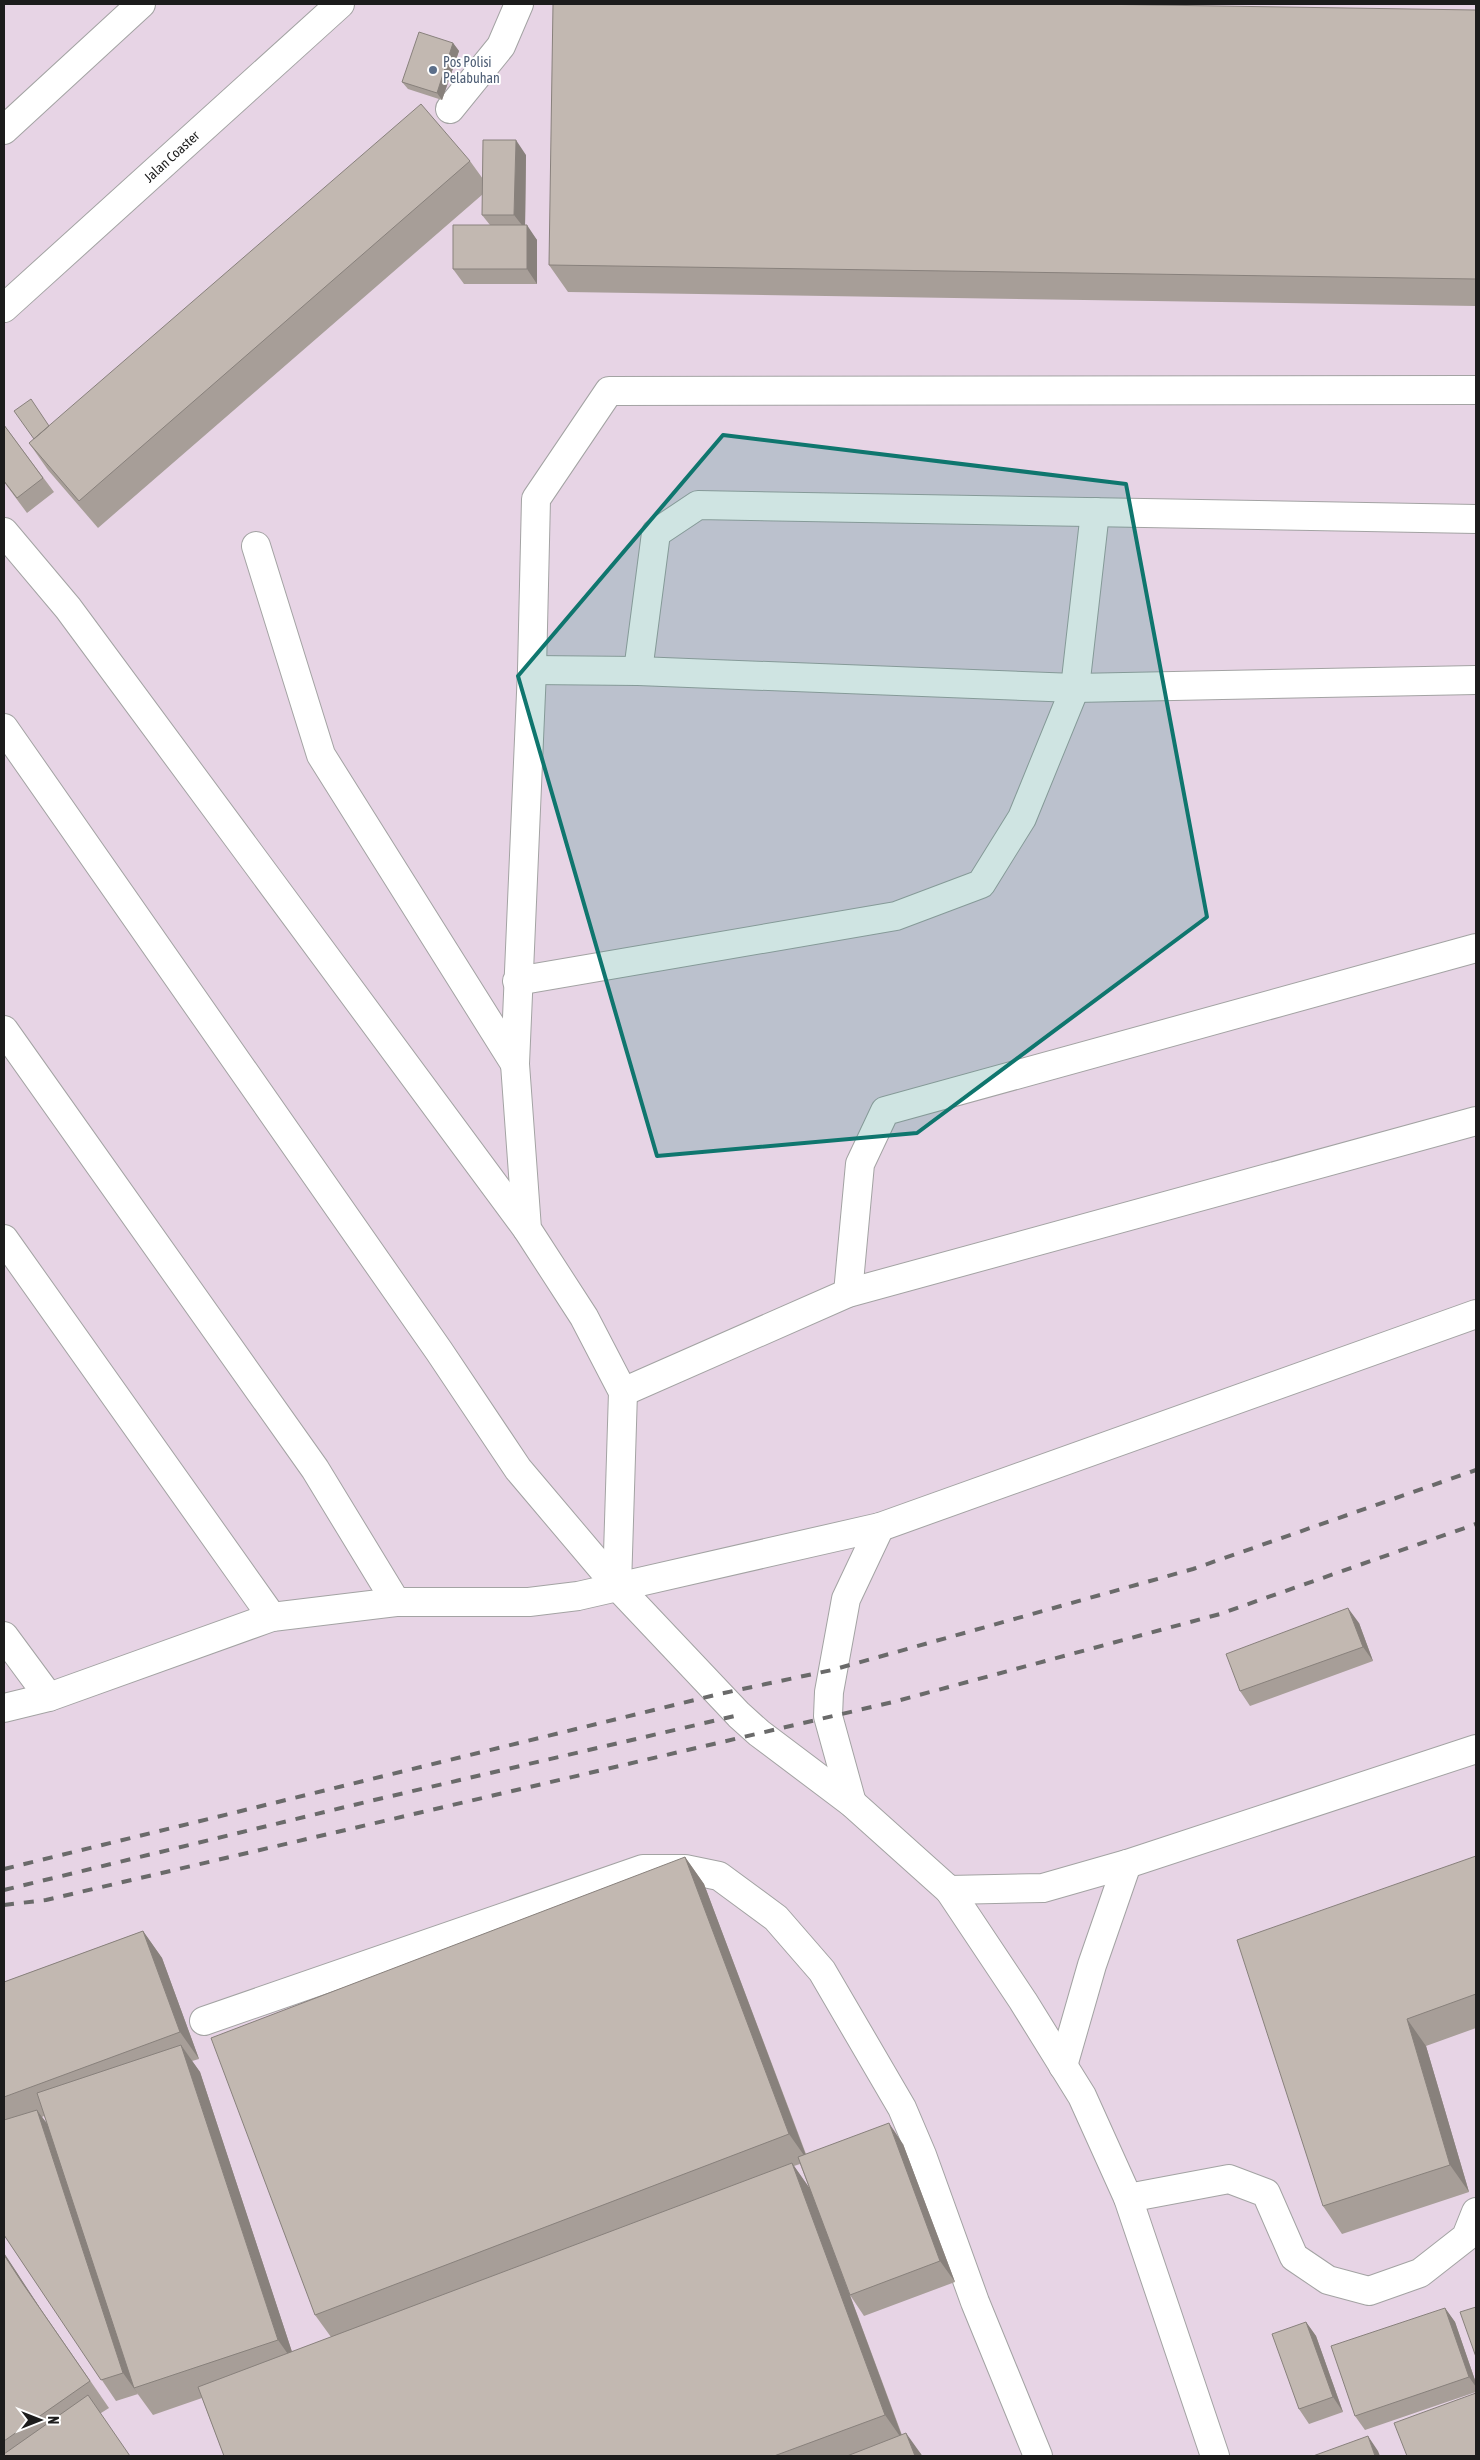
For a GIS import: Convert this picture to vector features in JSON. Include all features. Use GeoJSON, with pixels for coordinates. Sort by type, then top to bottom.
{"type":"FeatureCollection","features":[{"type":"Feature","properties":{"kind":"lane"},"geometry":{"type":"LineString","coordinates":[[4,130],[141,4]]}},
{"type":"Feature","properties":{"kind":"lane","name":"Jalan Coaster"},"geometry":{"type":"LineString","coordinates":[[4,308],[340,4]]}},
{"type":"Feature","properties":{"kind":"lane"},"geometry":{"type":"LineString","coordinates":[[450,109],[501,46],[520,4]]}},
{"type":"Feature","properties":{"kind":"lane"},"geometry":{"type":"LineString","coordinates":[[527,1229],[515,1064],[517,981],[532,670],[536,499],[610,391],[1476,390]]}},
{"type":"Feature","properties":{"kind":"lane"},"geometry":{"type":"LineString","coordinates":[[638,671],[656,533],[698,505],[1476,519]]}},
{"type":"Feature","properties":{"kind":"lane"},"geometry":{"type":"LineString","coordinates":[[517,981],[896,916],[980,884],[1022,818],[1075,688],[1094,512]]}},
{"type":"Feature","properties":{"kind":"lane"},"geometry":{"type":"LineString","coordinates":[[4,532],[68,608],[527,1229],[584,1317],[623,1392],[617,1586]]}},
{"type":"Feature","properties":{"kind":"lane"},"geometry":{"type":"LineString","coordinates":[[256,546],[321,755],[515,1064]]}},
{"type":"Feature","properties":{"kind":"lane"},"geometry":{"type":"LineString","coordinates":[[532,670],[638,671],[1075,688],[1476,680]]}},
{"type":"Feature","properties":{"kind":"lane"},"geometry":{"type":"LineString","coordinates":[[4,728],[439,1351],[518,1470],[617,1586],[759,1733],[852,1803],[949,1890],[1023,2001],[1082,2096],[1128,2198],[1215,2456]]}},
{"type":"Feature","properties":{"kind":"lane"},"geometry":{"type":"LineString","coordinates":[[848,1293],[860,1164],[885,1111],[1476,948]]}},
{"type":"Feature","properties":{"kind":"lane"},"geometry":{"type":"LineString","coordinates":[[4,1030],[315,1470],[396,1602]]}},
{"type":"Feature","properties":{"kind":"lane"},"geometry":{"type":"LineString","coordinates":[[623,1392],[848,1293],[1476,1120]]}},
{"type":"Feature","properties":{"kind":"lane"},"geometry":{"type":"LineString","coordinates":[[4,1239],[272,1617]]}},
{"type":"Feature","properties":{"kind":"lane"},"geometry":{"type":"LineString","coordinates":[[4,1708],[49,1697],[272,1617],[396,1602],[530,1602],[578,1596],[880,1527],[1476,1314]]}},
{"type":"Feature","properties":{"kind":"lane"},"geometry":{"type":"LineString","coordinates":[[852,1803],[828,1716],[829,1692],[846,1599],[880,1527]]}},
{"type":"Feature","properties":{"kind":"lane"},"geometry":{"type":"LineString","coordinates":[[4,1636],[49,1697]]}},
{"type":"Feature","properties":{"kind":"lane"},"geometry":{"type":"LineString","coordinates":[[949,1890],[1043,1888],[1127,1864],[1476,1749]]}},
{"type":"Feature","properties":{"kind":"lane"},"geometry":{"type":"LineString","coordinates":[[1063,2066],[1092,1965],[1127,1864]]}},
{"type":"Feature","properties":{"kind":"lane"},"geometry":{"type":"LineString","coordinates":[[204,2021],[643,1868],[685,1868],[719,1876],[776,1918],[822,1971],[902,2108],[922,2155],[975,2302],[1038,2456]]}},
{"type":"Feature","properties":{"kind":"lane"},"geometry":{"type":"LineString","coordinates":[[1128,2198],[1229,2179],[1266,2193],[1294,2257],[1328,2280],[1369,2291],[1420,2273],[1466,2237],[1476,2212]]}},
{"type":"Feature","properties":{"kind":"highlighted area"},"geometry":{"type":"Polygon","coordinates":[[[723,435],[1126,484],[1207,917],[917,1133],[657,1156],[518,676],[723,435]]]}},
{"type":"Feature","properties":{"kind":"shaded area"},"geometry":{"type":"Polygon","coordinates":[[[4,4],[1476,4],[1476,2456],[4,2456],[4,4]]]}},
{"type":"Feature","properties":{"kind":"building"},"geometry":{"type":"Polygon","coordinates":[[[553,4],[1089,4],[1476,10],[1476,279],[549,265],[553,4]]]}},
{"type":"Feature","properties":{"kind":"building","name":"Pos Polisi Pelabuhan"},"geometry":{"type":"Polygon","coordinates":[[[419,32],[453,43],[437,93],[402,82],[419,32]]]}},
{"type":"Feature","properties":{"kind":"building"},"geometry":{"type":"Polygon","coordinates":[[[421,104],[470,161],[79,501],[29,443],[421,104]]]}},
{"type":"Feature","properties":{"kind":"building"},"geometry":{"type":"Polygon","coordinates":[[[483,140],[516,140],[514,215],[482,215],[483,140]]]}},
{"type":"Feature","properties":{"kind":"building"},"geometry":{"type":"Polygon","coordinates":[[[453,225],[527,225],[527,269],[453,269],[453,225]]]}},
{"type":"Feature","properties":{"kind":"building"},"geometry":{"type":"Polygon","coordinates":[[[31,399],[49,426],[34,439],[14,411],[31,399]]]}},
{"type":"Feature","properties":{"kind":"building"},"geometry":{"type":"Polygon","coordinates":[[[4,425],[43,478],[17,498],[4,481],[4,425]]]}},
{"type":"Feature","properties":{"kind":"building"},"geometry":{"type":"Polygon","coordinates":[[[1348,1608],[1363,1647],[1240,1691],[1226,1654],[1348,1608]]]}},
{"type":"Feature","properties":{"kind":"building"},"geometry":{"type":"Polygon","coordinates":[[[1476,1856],[1476,1994],[1407,2019],[1450,2165],[1323,2206],[1237,1940],[1476,1856]]]}},
{"type":"Feature","properties":{"kind":"building"},"geometry":{"type":"Polygon","coordinates":[[[685,1857],[789,2134],[315,2315],[211,2038],[685,1857]]]}},
{"type":"Feature","properties":{"kind":"building"},"geometry":{"type":"Polygon","coordinates":[[[143,1931],[180,2032],[4,2097],[4,1982],[143,1931]]]}},
{"type":"Feature","properties":{"kind":"building"},"geometry":{"type":"Polygon","coordinates":[[[181,2045],[278,2340],[134,2388],[37,2093],[181,2045]]]}},
{"type":"Feature","properties":{"kind":"building"},"geometry":{"type":"Polygon","coordinates":[[[37,2110],[123,2373],[101,2380],[4,2235],[4,2120],[37,2110]]]}},
{"type":"Feature","properties":{"kind":"building"},"geometry":{"type":"Polygon","coordinates":[[[889,2123],[940,2261],[850,2295],[798,2157],[889,2123]]]}},
{"type":"Feature","properties":{"kind":"building"},"geometry":{"type":"Polygon","coordinates":[[[792,2163],[885,2415],[774,2456],[224,2456],[198,2387],[792,2163]]]}},
{"type":"Feature","properties":{"kind":"building"},"geometry":{"type":"Polygon","coordinates":[[[4,2255],[90,2381],[4,2441],[4,2255]]]}},
{"type":"Feature","properties":{"kind":"building"},"geometry":{"type":"Polygon","coordinates":[[[1476,2307],[1476,2357],[1460,2312],[1476,2307]]]}},
{"type":"Feature","properties":{"kind":"building"},"geometry":{"type":"Polygon","coordinates":[[[1445,2308],[1469,2377],[1355,2416],[1331,2346],[1445,2308]]]}},
{"type":"Feature","properties":{"kind":"building"},"geometry":{"type":"Polygon","coordinates":[[[1306,2322],[1333,2397],[1299,2409],[1272,2334],[1306,2322]]]}},
{"type":"Feature","properties":{"kind":"building"},"geometry":{"type":"Polygon","coordinates":[[[1476,2393],[1476,2456],[1407,2456],[1394,2423],[1476,2393]]]}},
{"type":"Feature","properties":{"kind":"building"},"geometry":{"type":"Polygon","coordinates":[[[88,2395],[130,2456],[4,2456],[4,2454],[88,2395]]]}},
{"type":"Feature","properties":{"kind":"building"},"geometry":{"type":"Polygon","coordinates":[[[906,2433],[915,2456],[847,2456],[906,2433]]]}},
{"type":"Feature","properties":{"kind":"building"},"geometry":{"type":"Polygon","coordinates":[[[1368,2436],[1375,2456],[1313,2456],[1368,2436]]]}},
{"type":"Feature","properties":{"kind":"railway"},"geometry":{"type":"LineString","coordinates":[[4,1869],[719,1694],[832,1670],[1193,1569],[1476,1470]]}},
{"type":"Feature","properties":{"kind":"railway"},"geometry":{"type":"LineString","coordinates":[[4,1905],[46,1900],[893,1702],[1220,1614],[1476,1524]]}},
{"type":"Feature","properties":{"kind":"railway"},"geometry":{"type":"LineString","coordinates":[[4,1890],[370,1801],[739,1715]]}},
{"type":"Feature","properties":{"kind":"place","name":"Pos Polisi Pelabuhan"},"geometry":{"type":"Point","coordinates":[433,70]}}]}
